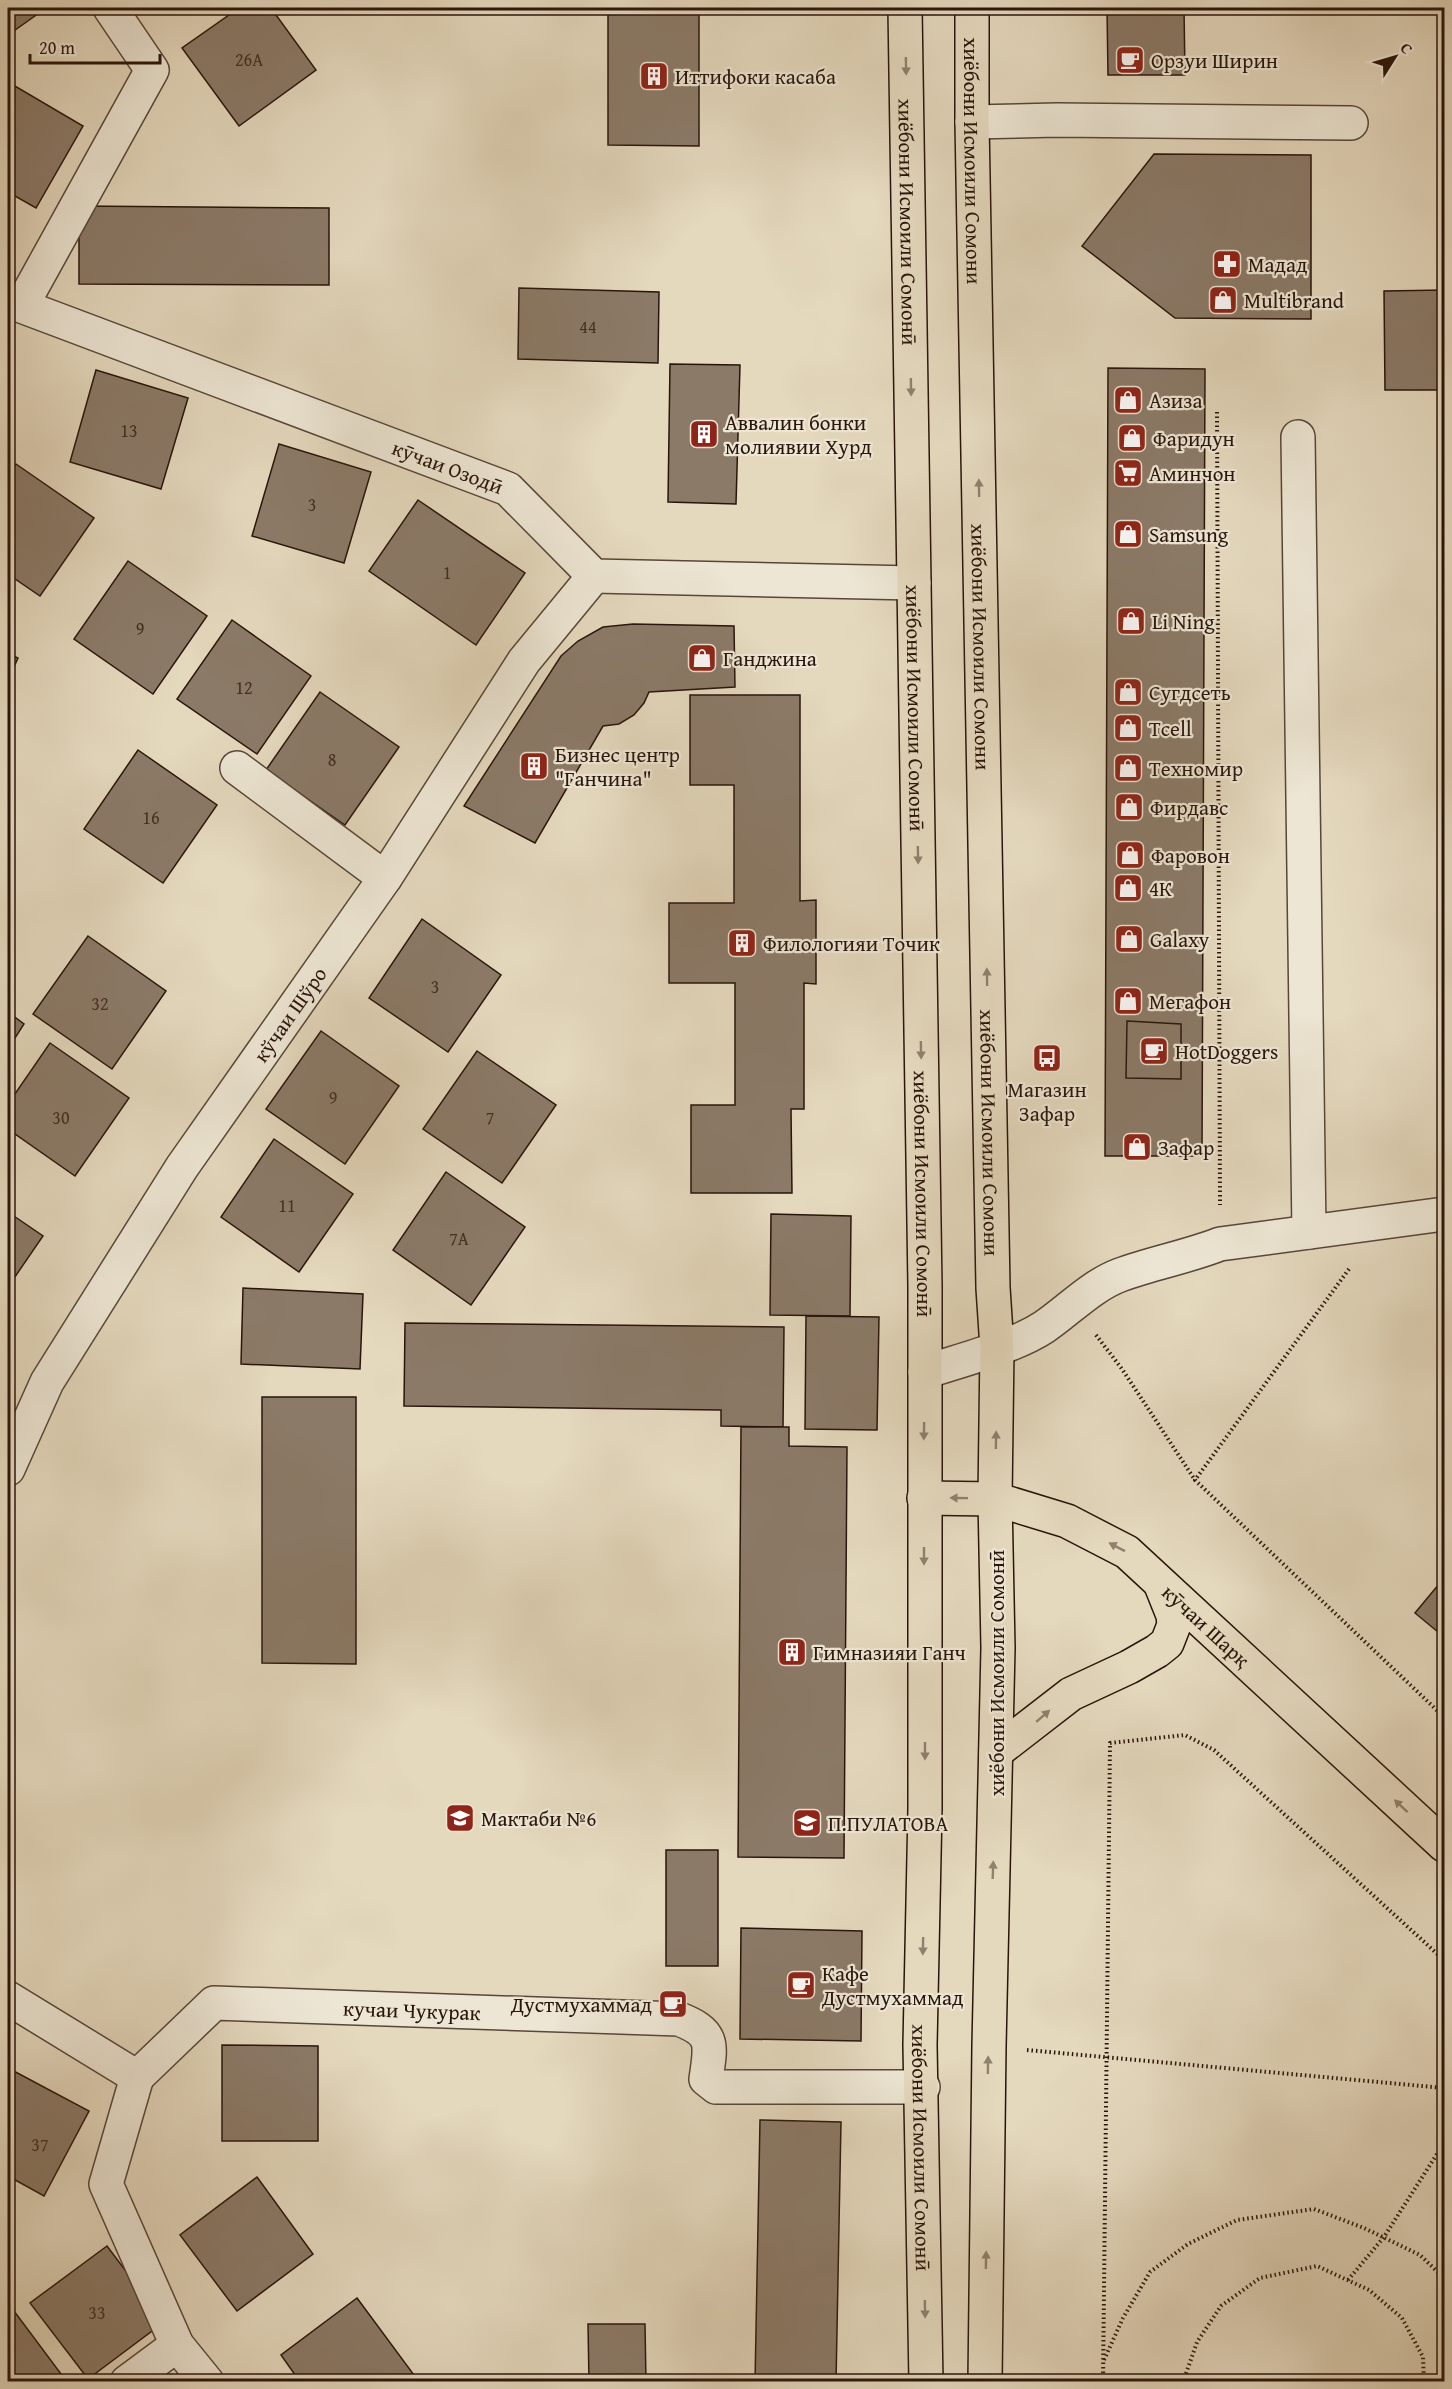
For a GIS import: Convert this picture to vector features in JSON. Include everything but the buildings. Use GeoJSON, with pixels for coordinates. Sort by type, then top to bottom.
{"type":"FeatureCollection","features":[{"type":"Feature","properties":{"kind":"main road","name":"хиёбони Исмоили Сомонӣ"},"geometry":{"type":"LineString","coordinates":[[905,8],[925,1372],[926,1808],[920,2045],[923,2087],[926,2382]]}},
{"type":"Feature","properties":{"kind":"main road","name":"хиёбони Исмоили Сомони"},"geometry":{"type":"LineString","coordinates":[[972,8],[972,122],[993,1288]]}},
{"type":"Feature","properties":{"kind":"main road","name":"хиёбони Исмоили Сомонӣ"},"geometry":{"type":"LineString","coordinates":[[985,2382],[989,2046],[999,1648],[995,1499],[997,1348],[993,1288]]}},
{"type":"Feature","properties":{"kind":"main road","name":"кӯчаи Шарқ"},"geometry":{"type":"LineString","coordinates":[[924,1498],[995,1499],[1067,1521],[1127,1552],[1444,1845]]}},
{"type":"Feature","properties":{"kind":"main road"},"geometry":{"type":"LineString","coordinates":[[996,1752],[1071,1694],[1129,1667],[1157,1652],[1167,1643],[1172,1634],[1173,1616],[1161,1585]]}},
{"type":"Feature","properties":{"kind":"street"},"geometry":{"type":"LineString","coordinates":[[15,303],[152,70],[110,8]]}},
{"type":"Feature","properties":{"kind":"street"},"geometry":{"type":"LineString","coordinates":[[972,122],[1057,120],[1351,123]]}},
{"type":"Feature","properties":{"kind":"street","name":"кӯчаи Озодӣ"},"geometry":{"type":"LineString","coordinates":[[15,303],[508,489],[594,576]]}},
{"type":"Feature","properties":{"kind":"street"},"geometry":{"type":"LineString","coordinates":[[1298,437],[1309,1232]]}},
{"type":"Feature","properties":{"kind":"street"},"geometry":{"type":"LineString","coordinates":[[594,576],[914,584]]}},
{"type":"Feature","properties":{"kind":"street","name":"кўчаи Шўро"},"geometry":{"type":"LineString","coordinates":[[8,1469],[47,1382],[182,1167],[385,878],[524,661],[594,576]]}},
{"type":"Feature","properties":{"kind":"street"},"geometry":{"type":"LineString","coordinates":[[237,768],[385,878]]}},
{"type":"Feature","properties":{"kind":"street"},"geometry":{"type":"LineString","coordinates":[[925,1372],[997,1348],[1044,1327],[1072,1304],[1118,1275],[1192,1255],[1220,1244],[1444,1214]]}},
{"type":"Feature","properties":{"kind":"street"},"geometry":{"type":"LineString","coordinates":[[8,1998],[137,2077],[106,2184],[177,2345],[207,2382]]}},
{"type":"Feature","properties":{"kind":"street","name":"кучаи Чукурак"},"geometry":{"type":"LineString","coordinates":[[137,2077],[214,2004],[678,2019],[699,2027],[710,2045],[706,2079],[716,2087],[923,2087]]}},
{"type":"Feature","properties":{"kind":"street"},"geometry":{"type":"LineString","coordinates":[[128,2382],[177,2345]]}},
{"type":"Feature","properties":{"kind":"path"},"geometry":{"type":"LineString","coordinates":[[1217,412],[1220,1244]]}},
{"type":"Feature","properties":{"kind":"path"},"geometry":{"type":"LineString","coordinates":[[1196,1480],[1347,1269],[1358,1268]]}},
{"type":"Feature","properties":{"kind":"path"},"geometry":{"type":"LineString","coordinates":[[1122,1369],[1196,1480],[1444,1717]]}},
{"type":"Feature","properties":{"kind":"path"},"geometry":{"type":"LineString","coordinates":[[1103,2382],[1110,1743],[1185,1735],[1214,1750],[1444,1960]]}},
{"type":"Feature","properties":{"kind":"path"},"geometry":{"type":"LineString","coordinates":[[989,2046],[1444,2088]]}},
{"type":"Feature","properties":{"kind":"path"},"geometry":{"type":"LineString","coordinates":[[1348,2280],[1384,2237],[1444,2143]]}},
{"type":"Feature","properties":{"kind":"path"},"geometry":{"type":"LineString","coordinates":[[1103,2364],[1123,2318],[1150,2272],[1188,2244],[1237,2220],[1314,2210],[1384,2237],[1420,2255],[1444,2278]]}},
{"type":"Feature","properties":{"kind":"path"},"geometry":{"type":"LineString","coordinates":[[1183,2382],[1197,2342],[1221,2306],[1260,2278],[1317,2266],[1369,2290],[1402,2318],[1423,2357],[1424,2382]]}},
{"type":"Feature","properties":{"kind":"place","name":"Орзуи Ширин"},"geometry":{"type":"Point","coordinates":[1130,60]}},
{"type":"Feature","properties":{"kind":"place","name":"Иттифоки касаба"},"geometry":{"type":"Point","coordinates":[654,76]}},
{"type":"Feature","properties":{"kind":"place","name":"Мадад"},"geometry":{"type":"Point","coordinates":[1227,264]}},
{"type":"Feature","properties":{"kind":"place","name":"Multibrand"},"geometry":{"type":"Point","coordinates":[1223,300]}},
{"type":"Feature","properties":{"kind":"place","name":"Азиза"},"geometry":{"type":"Point","coordinates":[1128,400]}},
{"type":"Feature","properties":{"kind":"place","name":"Аввалин бонки молиявии Хурд"},"geometry":{"type":"Point","coordinates":[704,434]}},
{"type":"Feature","properties":{"kind":"place","name":"Фаридун"},"geometry":{"type":"Point","coordinates":[1132,438]}},
{"type":"Feature","properties":{"kind":"place","name":"Аминчон"},"geometry":{"type":"Point","coordinates":[1128,473]}},
{"type":"Feature","properties":{"kind":"place","name":"Samsung"},"geometry":{"type":"Point","coordinates":[1128,534]}},
{"type":"Feature","properties":{"kind":"place","name":"Li Ning"},"geometry":{"type":"Point","coordinates":[1131,621]}},
{"type":"Feature","properties":{"kind":"place","name":"Ганджина"},"geometry":{"type":"Point","coordinates":[702,658]}},
{"type":"Feature","properties":{"kind":"place","name":"Сугдсеть"},"geometry":{"type":"Point","coordinates":[1128,692]}},
{"type":"Feature","properties":{"kind":"place","name":"Tcell"},"geometry":{"type":"Point","coordinates":[1128,728]}},
{"type":"Feature","properties":{"kind":"place","name":"Бизнес центр \"Ганчина\""},"geometry":{"type":"Point","coordinates":[534,766]}},
{"type":"Feature","properties":{"kind":"place","name":"Техномир"},"geometry":{"type":"Point","coordinates":[1128,768]}},
{"type":"Feature","properties":{"kind":"place","name":"Фирдавс"},"geometry":{"type":"Point","coordinates":[1129,807]}},
{"type":"Feature","properties":{"kind":"place","name":"Фаровон"},"geometry":{"type":"Point","coordinates":[1130,855]}},
{"type":"Feature","properties":{"kind":"place","name":"4К"},"geometry":{"type":"Point","coordinates":[1128,888]}},
{"type":"Feature","properties":{"kind":"place","name":"Galaxy"},"geometry":{"type":"Point","coordinates":[1129,939]}},
{"type":"Feature","properties":{"kind":"place","name":"Филологияи Точик"},"geometry":{"type":"Point","coordinates":[742,943]}},
{"type":"Feature","properties":{"kind":"place","name":"Мегафон"},"geometry":{"type":"Point","coordinates":[1128,1001]}},
{"type":"Feature","properties":{"kind":"place","name":"HotDoggers"},"geometry":{"type":"Point","coordinates":[1154,1051]}},
{"type":"Feature","properties":{"kind":"place","name":"Магазин Зафар"},"geometry":{"type":"Point","coordinates":[1047,1058]}},
{"type":"Feature","properties":{"kind":"place","name":"Зафар"},"geometry":{"type":"Point","coordinates":[1137,1147]}},
{"type":"Feature","properties":{"kind":"place","name":"Гимназияи Ганч"},"geometry":{"type":"Point","coordinates":[792,1652]}},
{"type":"Feature","properties":{"kind":"place","name":"Мактаби №6"},"geometry":{"type":"Point","coordinates":[460,1818]}},
{"type":"Feature","properties":{"kind":"place","name":"П.ПУЛАТОВА"},"geometry":{"type":"Point","coordinates":[807,1823]}},
{"type":"Feature","properties":{"kind":"place","name":"Кафе Дустмухаммад"},"geometry":{"type":"Point","coordinates":[801,1985]}},
{"type":"Feature","properties":{"kind":"place","name":"Дустмухаммад"},"geometry":{"type":"Point","coordinates":[673,2004]}}]}
